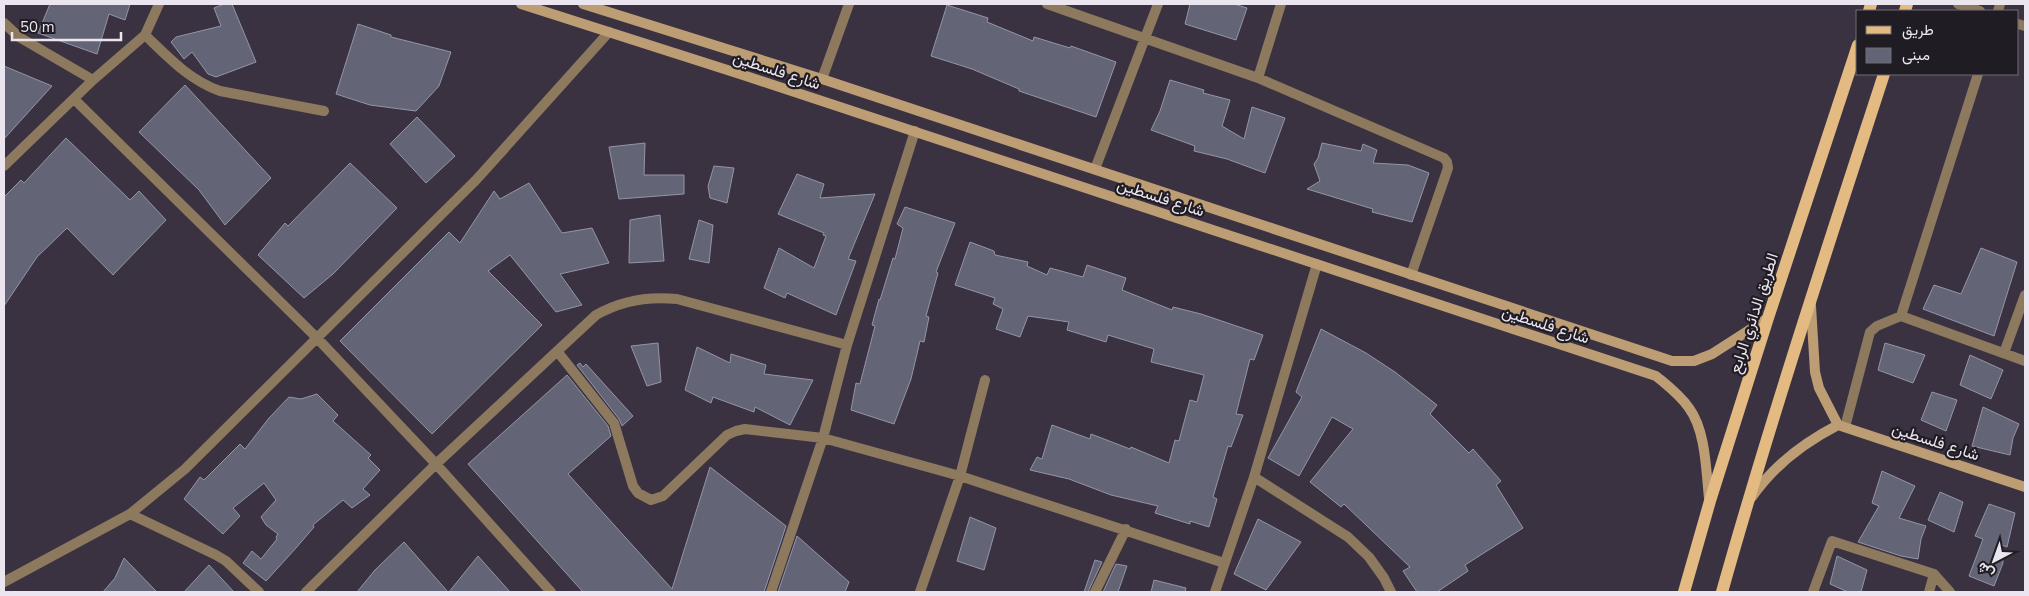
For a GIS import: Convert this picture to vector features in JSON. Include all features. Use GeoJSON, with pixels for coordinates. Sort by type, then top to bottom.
{"type":"FeatureCollection","features":[{"type":"Feature","properties":{"kind":"main road","name":"الطريق الدائري الرابع"},"geometry":{"type":"LineString","coordinates":[[1684,592],[1710,501],[1768,318],[1856,51]]}},
{"type":"Feature","properties":{"kind":"main road"},"geometry":{"type":"LineString","coordinates":[[1722,592],[1746,506],[1811,298],[1884,75]]}},
{"type":"Feature","properties":{"kind":"street"},"geometry":{"type":"LineString","coordinates":[[4,166],[93,80],[145,35],[159,4]]}},
{"type":"Feature","properties":{"kind":"street","name":"شارع فلسطين"},"geometry":{"type":"LineString","coordinates":[[521,4],[915,131],[1656,376],[1676,392],[1691,410],[1705,456],[1710,501]]}},
{"type":"Feature","properties":{"kind":"street","name":"شارع فلسطين"},"geometry":{"type":"LineString","coordinates":[[583,4],[822,79],[1672,361],[1694,361],[1712,354],[1768,318]]}},
{"type":"Feature","properties":{"kind":"street"},"geometry":{"type":"LineString","coordinates":[[822,79],[849,4]]}},
{"type":"Feature","properties":{"kind":"street"},"geometry":{"type":"LineString","coordinates":[[1047,4],[1258,78],[1440,155],[1447,162],[1448,168],[1411,275]]}},
{"type":"Feature","properties":{"kind":"street"},"geometry":{"type":"LineString","coordinates":[[1095,169],[1158,4]]}},
{"type":"Feature","properties":{"kind":"street"},"geometry":{"type":"LineString","coordinates":[[1258,78],[1281,4]]}},
{"type":"Feature","properties":{"kind":"street"},"geometry":{"type":"LineString","coordinates":[[1958,4],[1977,10]]}},
{"type":"Feature","properties":{"kind":"street"},"geometry":{"type":"LineString","coordinates":[[4,23],[19,37],[93,80]]}},
{"type":"Feature","properties":{"kind":"street"},"geometry":{"type":"LineString","coordinates":[[4,582],[130,514],[185,469],[476,180],[609,32]]}},
{"type":"Feature","properties":{"kind":"street"},"geometry":{"type":"LineString","coordinates":[[145,35],[183,70],[207,86],[220,91],[324,111]]}},
{"type":"Feature","properties":{"kind":"street"},"geometry":{"type":"LineString","coordinates":[[743,75],[748,56]]}},
{"type":"Feature","properties":{"kind":"street"},"geometry":{"type":"LineString","coordinates":[[1901,316],[1978,75]]}},
{"type":"Feature","properties":{"kind":"street"},"geometry":{"type":"LineString","coordinates":[[74,99],[317,338],[436,464],[551,592]]}},
{"type":"Feature","properties":{"kind":"street"},"geometry":{"type":"LineString","coordinates":[[771,592],[824,438],[847,346],[915,131]]}},
{"type":"Feature","properties":{"kind":"street"},"geometry":{"type":"LineString","coordinates":[[1215,592],[1254,477],[1317,264]]}},
{"type":"Feature","properties":{"kind":"street"},"geometry":{"type":"LineString","coordinates":[[2004,354],[2025,295]]}},
{"type":"Feature","properties":{"kind":"street"},"geometry":{"type":"LineString","coordinates":[[306,592],[436,464],[596,315],[608,308],[624,302],[661,298],[677,299],[847,346]]}},
{"type":"Feature","properties":{"kind":"street"},"geometry":{"type":"LineString","coordinates":[[1811,298],[1815,372],[1819,388],[1841,426]]}},
{"type":"Feature","properties":{"kind":"street"},"geometry":{"type":"LineString","coordinates":[[1841,426],[1870,332],[1877,326],[1901,316],[2025,361]]}},
{"type":"Feature","properties":{"kind":"street"},"geometry":{"type":"LineString","coordinates":[[557,352],[609,415],[616,428],[633,486],[638,493],[651,500],[663,496],[722,439],[736,431],[745,429],[824,438],[960,476],[1224,562]]}},
{"type":"Feature","properties":{"kind":"street"},"geometry":{"type":"LineString","coordinates":[[920,592],[960,476],[984,380]]}},
{"type":"Feature","properties":{"kind":"street"},"geometry":{"type":"LineString","coordinates":[[1746,506],[1760,485],[1783,461],[1816,436],[1841,426]]}},
{"type":"Feature","properties":{"kind":"street","name":"شارع فلسطين"},"geometry":{"type":"LineString","coordinates":[[1841,426],[2025,487]]}},
{"type":"Feature","properties":{"kind":"street"},"geometry":{"type":"LineString","coordinates":[[1254,477],[1348,537],[1369,557],[1384,578],[1391,592]]}},
{"type":"Feature","properties":{"kind":"street"},"geometry":{"type":"LineString","coordinates":[[130,514],[226,561],[259,592]]}},
{"type":"Feature","properties":{"kind":"street"},"geometry":{"type":"LineString","coordinates":[[1094,592],[1126,529]]}},
{"type":"Feature","properties":{"kind":"street"},"geometry":{"type":"LineString","coordinates":[[1813,592],[1832,541],[1934,574],[1950,592]]}},
{"type":"Feature","properties":{"kind":"street"},"geometry":{"type":"LineString","coordinates":[[1929,592],[1934,574]]}},
{"type":"Feature","properties":{"kind":"building"},"geometry":{"type":"Polygon","coordinates":[[[50,4],[130,4],[125,20],[109,14],[97,54],[38,33],[50,4]]]}},
{"type":"Feature","properties":{"kind":"building"},"geometry":{"type":"Polygon","coordinates":[[[224,4],[232,4],[256,62],[216,77],[208,74],[192,52],[184,59],[171,42],[176,37],[221,26],[214,8],[224,4]]]}},
{"type":"Feature","properties":{"kind":"building"},"geometry":{"type":"Polygon","coordinates":[[[1190,4],[1234,4],[1247,8],[1236,40],[1185,24],[1190,4]]]}},
{"type":"Feature","properties":{"kind":"building"},"geometry":{"type":"Polygon","coordinates":[[[947,5],[988,18],[987,22],[1033,41],[1034,37],[1070,48],[1071,46],[1116,62],[1096,117],[1019,91],[1019,89],[972,69],[931,56],[947,5]]]}},
{"type":"Feature","properties":{"kind":"building"},"geometry":{"type":"Polygon","coordinates":[[[358,24],[391,35],[391,37],[451,52],[439,86],[416,111],[370,105],[336,94],[358,24]]]}},
{"type":"Feature","properties":{"kind":"building"},"geometry":{"type":"Polygon","coordinates":[[[4,66],[52,86],[4,139],[4,66]]]}},
{"type":"Feature","properties":{"kind":"building"},"geometry":{"type":"Polygon","coordinates":[[[1170,80],[1204,90],[1203,93],[1230,100],[1222,126],[1244,139],[1252,107],[1285,118],[1265,173],[1227,159],[1194,151],[1195,146],[1151,130],[1160,111],[1170,80]]]}},
{"type":"Feature","properties":{"kind":"building"},"geometry":{"type":"Polygon","coordinates":[[[185,85],[271,178],[225,225],[199,190],[139,132],[185,85]]]}},
{"type":"Feature","properties":{"kind":"building"},"geometry":{"type":"Polygon","coordinates":[[[417,117],[455,156],[426,183],[390,144],[417,117]]]}},
{"type":"Feature","properties":{"kind":"building"},"geometry":{"type":"Polygon","coordinates":[[[66,138],[130,200],[139,191],[166,220],[113,275],[67,228],[37,257],[4,306],[4,197],[21,180],[24,183],[66,138]]]}},
{"type":"Feature","properties":{"kind":"building"},"geometry":{"type":"Polygon","coordinates":[[[645,143],[644,175],[684,175],[684,194],[619,199],[609,147],[645,143]]]}},
{"type":"Feature","properties":{"kind":"building"},"geometry":{"type":"Polygon","coordinates":[[[1322,143],[1361,151],[1363,144],[1377,150],[1373,163],[1408,165],[1429,173],[1412,222],[1372,212],[1373,209],[1307,189],[1320,181],[1314,164],[1318,158],[1322,143]]]}},
{"type":"Feature","properties":{"kind":"building"},"geometry":{"type":"Polygon","coordinates":[[[350,163],[397,208],[333,274],[304,298],[258,255],[285,223],[288,226],[350,163]]]}},
{"type":"Feature","properties":{"kind":"building"},"geometry":{"type":"Polygon","coordinates":[[[714,166],[734,168],[727,203],[710,198],[708,186],[714,166]]]}},
{"type":"Feature","properties":{"kind":"building"},"geometry":{"type":"Polygon","coordinates":[[[797,174],[824,184],[820,198],[875,194],[848,259],[856,261],[836,315],[787,293],[785,298],[764,288],[779,248],[814,268],[826,236],[823,235],[824,233],[778,214],[797,174]]]}},
{"type":"Feature","properties":{"kind":"building"},"geometry":{"type":"Polygon","coordinates":[[[529,183],[562,233],[592,228],[609,263],[560,274],[582,305],[556,312],[510,255],[488,271],[542,325],[432,434],[340,341],[449,232],[460,243],[494,191],[500,199],[529,183]]]}},
{"type":"Feature","properties":{"kind":"building"},"geometry":{"type":"Polygon","coordinates":[[[905,207],[955,223],[936,272],[938,273],[926,316],[929,317],[924,342],[920,341],[911,379],[894,424],[851,410],[856,383],[860,384],[875,326],[872,325],[879,299],[893,258],[895,259],[903,228],[897,224],[905,207]]]}},
{"type":"Feature","properties":{"kind":"building"},"geometry":{"type":"Polygon","coordinates":[[[660,215],[664,261],[629,263],[630,220],[660,215]]]}},
{"type":"Feature","properties":{"kind":"building"},"geometry":{"type":"Polygon","coordinates":[[[699,220],[713,225],[709,263],[689,259],[699,220]]]}},
{"type":"Feature","properties":{"kind":"building"},"geometry":{"type":"Polygon","coordinates":[[[970,242],[994,251],[995,255],[1028,262],[1027,266],[1047,275],[1050,268],[1083,277],[1087,265],[1126,278],[1122,290],[1172,310],[1173,307],[1201,314],[1263,335],[1254,360],[1250,359],[1236,414],[1243,415],[1231,447],[1228,446],[1213,497],[1217,499],[1209,527],[1190,521],[1190,524],[1155,513],[1158,506],[1111,495],[1069,479],[1030,470],[1037,457],[1042,459],[1052,425],[1090,439],[1091,434],[1130,449],[1131,447],[1169,463],[1175,440],[1179,441],[1190,400],[1197,402],[1204,375],[1151,362],[1154,349],[1108,335],[1106,342],[1067,330],[1069,322],[1028,316],[1020,337],[996,329],[1003,309],[993,304],[995,298],[955,285],[970,242]]]}},
{"type":"Feature","properties":{"kind":"building"},"geometry":{"type":"Polygon","coordinates":[[[1981,248],[2017,262],[1994,336],[1923,309],[1934,285],[1961,294],[1981,248]]]}},
{"type":"Feature","properties":{"kind":"building"},"geometry":{"type":"Polygon","coordinates":[[[1321,329],[1366,353],[1395,372],[1437,405],[1430,414],[1469,453],[1473,449],[1501,481],[1496,485],[1523,528],[1465,565],[1468,571],[1437,592],[1417,592],[1403,571],[1410,567],[1344,504],[1341,507],[1310,482],[1353,429],[1332,417],[1299,476],[1268,458],[1302,397],[1296,392],[1321,329]]]}},
{"type":"Feature","properties":{"kind":"building"},"geometry":{"type":"Polygon","coordinates":[[[658,343],[661,382],[647,386],[631,346],[658,343]]]}},
{"type":"Feature","properties":{"kind":"building"},"geometry":{"type":"Polygon","coordinates":[[[1885,343],[1925,355],[1913,383],[1878,370],[1885,343]]]}},
{"type":"Feature","properties":{"kind":"building"},"geometry":{"type":"Polygon","coordinates":[[[697,347],[730,363],[731,354],[766,365],[764,374],[813,380],[790,425],[755,407],[754,412],[713,397],[711,403],[685,390],[697,347]]]}},
{"type":"Feature","properties":{"kind":"building"},"geometry":{"type":"Polygon","coordinates":[[[1970,355],[2003,370],[1991,399],[1960,385],[1970,355]]]}},
{"type":"Feature","properties":{"kind":"building"},"geometry":{"type":"Polygon","coordinates":[[[580,363],[583,367],[586,364],[633,416],[622,426],[619,419],[577,365],[580,363]]]}},
{"type":"Feature","properties":{"kind":"building"},"geometry":{"type":"Polygon","coordinates":[[[567,375],[608,426],[611,436],[568,474],[672,589],[710,467],[786,526],[764,592],[583,592],[468,464],[567,375]]]}},
{"type":"Feature","properties":{"kind":"building"},"geometry":{"type":"Polygon","coordinates":[[[1932,392],[1957,400],[1946,431],[1921,420],[1932,392]]]}},
{"type":"Feature","properties":{"kind":"building"},"geometry":{"type":"Polygon","coordinates":[[[317,394],[338,415],[333,421],[371,455],[368,458],[380,470],[363,489],[370,495],[352,508],[343,500],[313,525],[314,527],[266,581],[243,563],[252,551],[261,559],[277,539],[278,534],[266,525],[261,517],[276,500],[264,483],[233,508],[240,516],[223,534],[184,499],[200,477],[204,480],[240,444],[245,449],[269,418],[289,397],[301,399],[317,394]]]}},
{"type":"Feature","properties":{"kind":"building"},"geometry":{"type":"Polygon","coordinates":[[[1983,407],[2019,424],[2013,438],[2010,455],[1972,446],[1983,407]]]}},
{"type":"Feature","properties":{"kind":"building"},"geometry":{"type":"Polygon","coordinates":[[[1882,471],[1915,486],[1899,518],[1926,526],[1921,539],[1918,559],[1901,556],[1858,542],[1879,506],[1872,503],[1882,471]]]}},
{"type":"Feature","properties":{"kind":"building"},"geometry":{"type":"Polygon","coordinates":[[[1940,492],[1963,502],[1954,532],[1928,520],[1940,492]]]}},
{"type":"Feature","properties":{"kind":"building"},"geometry":{"type":"Polygon","coordinates":[[[1989,504],[2015,513],[2007,547],[2002,545],[2003,563],[1994,586],[1969,576],[1983,539],[1975,536],[1989,504]]]}},
{"type":"Feature","properties":{"kind":"building"},"geometry":{"type":"Polygon","coordinates":[[[970,517],[996,528],[984,570],[957,561],[970,517]]]}},
{"type":"Feature","properties":{"kind":"building"},"geometry":{"type":"Polygon","coordinates":[[[1258,519],[1301,542],[1266,590],[1234,574],[1258,519]]]}},
{"type":"Feature","properties":{"kind":"building"},"geometry":{"type":"Polygon","coordinates":[[[797,536],[849,582],[845,592],[778,592],[797,536]]]}},
{"type":"Feature","properties":{"kind":"building"},"geometry":{"type":"Polygon","coordinates":[[[404,542],[448,592],[357,592],[375,570],[404,542]]]}},
{"type":"Feature","properties":{"kind":"building"},"geometry":{"type":"Polygon","coordinates":[[[478,556],[510,592],[449,592],[478,556]]]}},
{"type":"Feature","properties":{"kind":"building"},"geometry":{"type":"Polygon","coordinates":[[[1837,556],[1867,570],[1861,592],[1848,592],[1830,584],[1837,556]]]}},
{"type":"Feature","properties":{"kind":"building"},"geometry":{"type":"Polygon","coordinates":[[[124,558],[157,592],[103,592],[115,578],[124,558]]]}},
{"type":"Feature","properties":{"kind":"building"},"geometry":{"type":"Polygon","coordinates":[[[1095,560],[1102,562],[1088,592],[1084,592],[1095,560]]]}},
{"type":"Feature","properties":{"kind":"building"},"geometry":{"type":"Polygon","coordinates":[[[1116,564],[1127,566],[1118,592],[1103,592],[1116,564]]]}},
{"type":"Feature","properties":{"kind":"building"},"geometry":{"type":"Polygon","coordinates":[[[209,565],[234,592],[184,592],[209,565]]]}},
{"type":"Feature","properties":{"kind":"building"},"geometry":{"type":"Polygon","coordinates":[[[1154,580],[1186,588],[1185,592],[1151,592],[1154,580]]]}}]}
